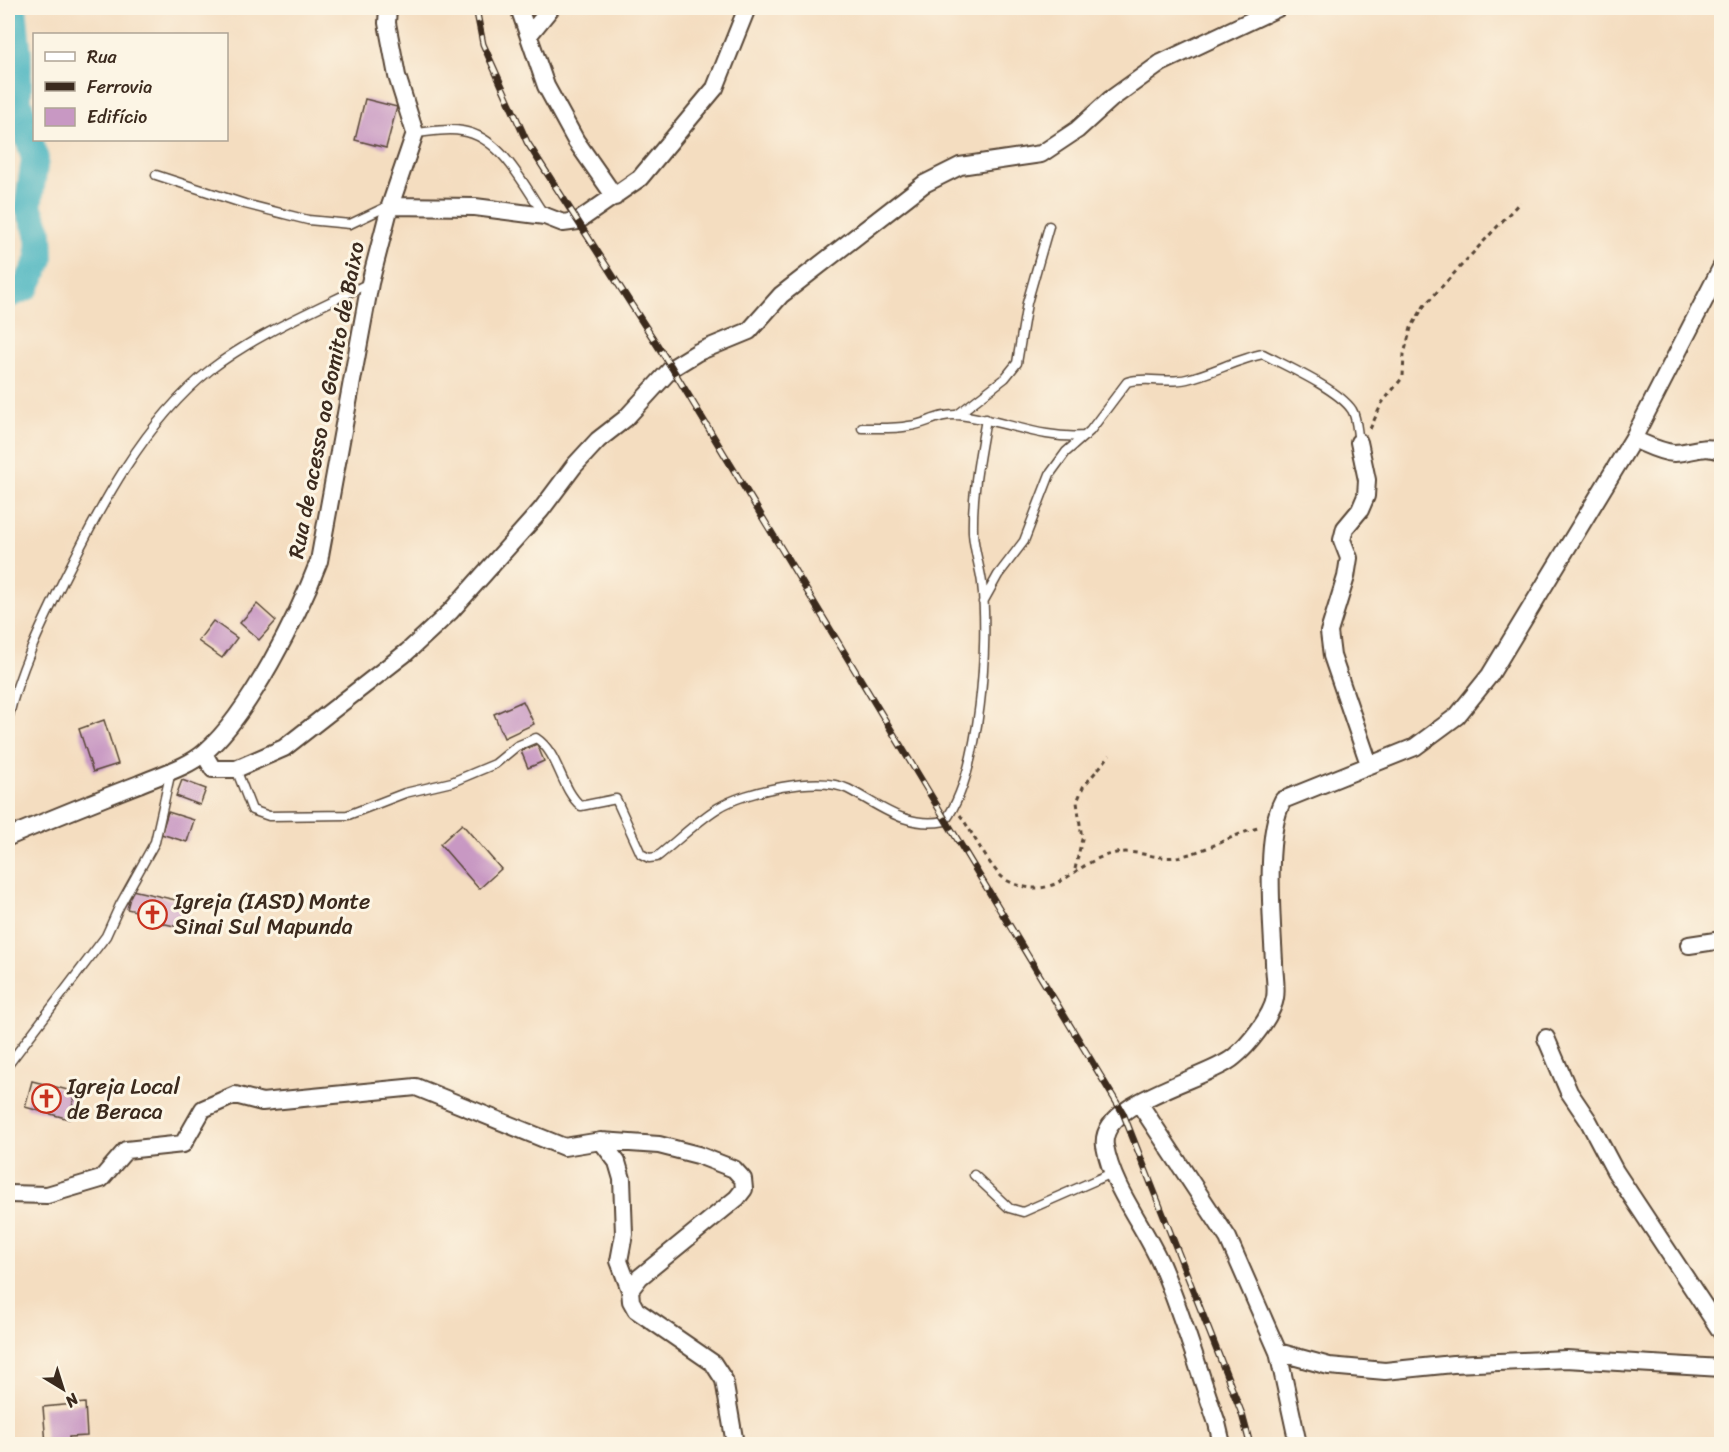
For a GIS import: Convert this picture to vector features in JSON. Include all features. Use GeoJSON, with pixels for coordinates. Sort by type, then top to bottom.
{"type":"FeatureCollection","features":[{"type":"Feature","properties":{"kind":"street"},"geometry":{"type":"LineString","coordinates":[[388,8],[387,23],[397,76],[415,133]]}},
{"type":"Feature","properties":{"kind":"street"},"geometry":{"type":"LineString","coordinates":[[519,8],[546,86],[576,141],[615,197]]}},
{"type":"Feature","properties":{"kind":"street"},"geometry":{"type":"LineString","coordinates":[[529,35],[551,8]]}},
{"type":"Feature","properties":{"kind":"street"},"geometry":{"type":"LineString","coordinates":[[390,206],[475,207],[545,216],[563,223],[578,221],[640,178],[715,88],[747,8]]}},
{"type":"Feature","properties":{"kind":"street"},"geometry":{"type":"LineString","coordinates":[[204,754],[213,769],[236,769],[284,748],[424,636],[450,612],[541,510],[582,457],[598,440],[625,419],[672,369],[698,352],[749,331],[780,295],[924,184],[960,166],[1041,154],[1077,130],[1112,99],[1161,63],[1278,8]]}},
{"type":"Feature","properties":{"kind":"street","name":"Rua de acesso ao Gomito de Baixo"},"geometry":{"type":"LineString","coordinates":[[8,837],[171,771],[204,754],[229,728],[254,690],[308,591],[320,561],[370,283],[390,206],[415,133]]}},
{"type":"Feature","properties":{"kind":"street"},"geometry":{"type":"LineString","coordinates":[[1222,1444],[1217,1423],[1163,1268],[1112,1173],[1104,1143],[1109,1126],[1139,1103],[1233,1059],[1258,1032],[1275,999],[1272,905],[1274,823],[1283,800],[1415,747],[1457,716],[1490,675],[1632,439],[1722,266]]}},
{"type":"Feature","properties":{"kind":"street"},"geometry":{"type":"LineString","coordinates":[[1632,439],[1662,451],[1676,453],[1704,448],[1722,453]]}},
{"type":"Feature","properties":{"kind":"street"},"geometry":{"type":"LineString","coordinates":[[1359,442],[1367,480],[1366,496],[1360,510],[1345,528],[1342,540],[1349,558],[1346,578],[1334,610],[1329,632],[1332,656],[1369,764]]}},
{"type":"Feature","properties":{"kind":"street"},"geometry":{"type":"LineString","coordinates":[[1689,945],[1722,940]]}},
{"type":"Feature","properties":{"kind":"street"},"geometry":{"type":"LineString","coordinates":[[1546,1038],[1569,1092],[1588,1120],[1616,1171],[1722,1333]]}},
{"type":"Feature","properties":{"kind":"street"},"geometry":{"type":"LineString","coordinates":[[8,1194],[47,1195],[101,1179],[126,1150],[183,1144],[203,1109],[236,1095],[262,1102],[416,1087],[564,1147],[601,1140],[659,1145],[688,1152],[734,1169],[743,1179],[744,1189],[737,1198],[640,1277],[630,1290]]}},
{"type":"Feature","properties":{"kind":"street"},"geometry":{"type":"LineString","coordinates":[[1139,1103],[1228,1238],[1278,1352],[1298,1444]]}},
{"type":"Feature","properties":{"kind":"street"},"geometry":{"type":"LineString","coordinates":[[601,1140],[617,1162],[622,1179],[624,1234],[619,1261],[630,1290],[631,1301],[636,1310],[713,1363],[724,1380],[735,1444]]}},
{"type":"Feature","properties":{"kind":"street"},"geometry":{"type":"LineString","coordinates":[[1278,1352],[1329,1366],[1385,1371],[1453,1364],[1566,1359],[1722,1368]]}},
{"type":"Feature","properties":{"kind":"lane"},"geometry":{"type":"LineString","coordinates":[[415,133],[461,130],[481,136],[498,150],[545,216]]}},
{"type":"Feature","properties":{"kind":"lane"},"geometry":{"type":"LineString","coordinates":[[156,176],[245,204],[308,220],[350,224],[390,206]]}},
{"type":"Feature","properties":{"kind":"lane"},"geometry":{"type":"LineString","coordinates":[[957,415],[1005,378],[1017,363],[1027,303],[1049,226]]}},
{"type":"Feature","properties":{"kind":"lane"},"geometry":{"type":"LineString","coordinates":[[8,719],[16,685],[94,519],[157,422],[209,371],[255,339],[370,283]]}},
{"type":"Feature","properties":{"kind":"lane"},"geometry":{"type":"LineString","coordinates":[[983,603],[998,575],[1024,541],[1050,474],[1066,452],[1086,436],[1127,382],[1136,379],[1164,382],[1186,380],[1263,354],[1306,376],[1344,402],[1352,411],[1359,442]]}},
{"type":"Feature","properties":{"kind":"lane"},"geometry":{"type":"LineString","coordinates":[[862,428],[910,426],[937,415],[957,415],[1040,434],[1070,438],[1086,436]]}},
{"type":"Feature","properties":{"kind":"lane"},"geometry":{"type":"LineString","coordinates":[[236,769],[252,810],[269,816],[348,815],[405,793],[452,782],[495,764],[517,746],[536,738],[547,745],[563,782],[573,799],[581,806],[616,799],[641,854],[649,858],[657,857],[719,808],[789,785],[817,783],[844,788],[898,816],[927,824],[945,821],[955,808],[976,732],[981,679],[983,603],[973,536],[974,482],[986,420]]}},
{"type":"Feature","properties":{"kind":"lane"},"geometry":{"type":"LineString","coordinates":[[8,1065],[106,936],[120,905],[155,842],[171,771]]}},
{"type":"Feature","properties":{"kind":"lane"},"geometry":{"type":"LineString","coordinates":[[974,1175],[1009,1208],[1023,1212],[1112,1173]]}},
{"type":"Feature","properties":{"kind":"path"},"geometry":{"type":"LineString","coordinates":[[1359,442],[1372,427],[1382,403],[1403,377],[1404,354],[1411,328],[1424,306],[1520,202]]}},
{"type":"Feature","properties":{"kind":"path"},"geometry":{"type":"LineString","coordinates":[[955,808],[976,836],[984,856],[1006,881],[1038,890],[1068,880],[1074,871],[1082,839],[1077,802],[1083,787],[1110,755]]}},
{"type":"Feature","properties":{"kind":"path"},"geometry":{"type":"LineString","coordinates":[[1074,871],[1090,861],[1117,853],[1135,851],[1158,857],[1176,857],[1274,823]]}},
{"type":"Feature","properties":{"kind":"building"},"geometry":{"type":"Polygon","coordinates":[[[365,99],[397,107],[386,148],[355,140],[365,99]]]}},
{"type":"Feature","properties":{"kind":"building"},"geometry":{"type":"Polygon","coordinates":[[[257,604],[276,621],[259,640],[240,623],[257,604]]]}},
{"type":"Feature","properties":{"kind":"building"},"geometry":{"type":"Polygon","coordinates":[[[213,621],[237,638],[222,658],[198,641],[213,621]]]}},
{"type":"Feature","properties":{"kind":"building"},"geometry":{"type":"Polygon","coordinates":[[[523,701],[534,724],[504,738],[494,714],[523,701]]]}},
{"type":"Feature","properties":{"kind":"building"},"geometry":{"type":"Polygon","coordinates":[[[104,720],[118,764],[93,772],[79,729],[104,720]]]}},
{"type":"Feature","properties":{"kind":"building"},"geometry":{"type":"Polygon","coordinates":[[[537,744],[544,761],[528,768],[521,751],[537,744]]]}},
{"type":"Feature","properties":{"kind":"building"},"geometry":{"type":"Polygon","coordinates":[[[182,780],[206,789],[200,805],[176,796],[182,780]]]}},
{"type":"Feature","properties":{"kind":"building"},"geometry":{"type":"Polygon","coordinates":[[[168,812],[194,820],[187,842],[161,834],[168,812]]]}},
{"type":"Feature","properties":{"kind":"building"},"geometry":{"type":"Polygon","coordinates":[[[462,824],[501,869],[479,889],[440,844],[462,824]]]}},
{"type":"Feature","properties":{"kind":"building"},"geometry":{"type":"Polygon","coordinates":[[[132,890],[189,903],[183,928],[148,920],[149,914],[127,909],[132,890]]]}},
{"type":"Feature","properties":{"kind":"building"},"geometry":{"type":"Polygon","coordinates":[[[32,1081],[76,1092],[69,1119],[25,1107],[32,1081]]]}},
{"type":"Feature","properties":{"kind":"building"},"geometry":{"type":"Polygon","coordinates":[[[85,1403],[87,1436],[69,1437],[69,1444],[46,1444],[43,1407],[85,1403]]]}},
{"type":"Feature","properties":{"kind":"waterway"},"geometry":{"type":"LineString","coordinates":[[8,295],[26,287],[40,259],[39,233],[28,207],[35,159],[18,102],[18,56],[13,8]]}},
{"type":"Feature","properties":{"kind":"railway"},"geometry":{"type":"LineString","coordinates":[[476,8],[483,44],[527,142],[672,368],[1123,1113],[1242,1414],[1250,1444]]}},
{"type":"Feature","properties":{"kind":"place","name":"Igreja (IASD) Monte Sinai Sul Mapunda"},"geometry":{"type":"Point","coordinates":[153,914]}},
{"type":"Feature","properties":{"kind":"place","name":"Igreja Local de Beraca"},"geometry":{"type":"Point","coordinates":[46,1099]}}]}
